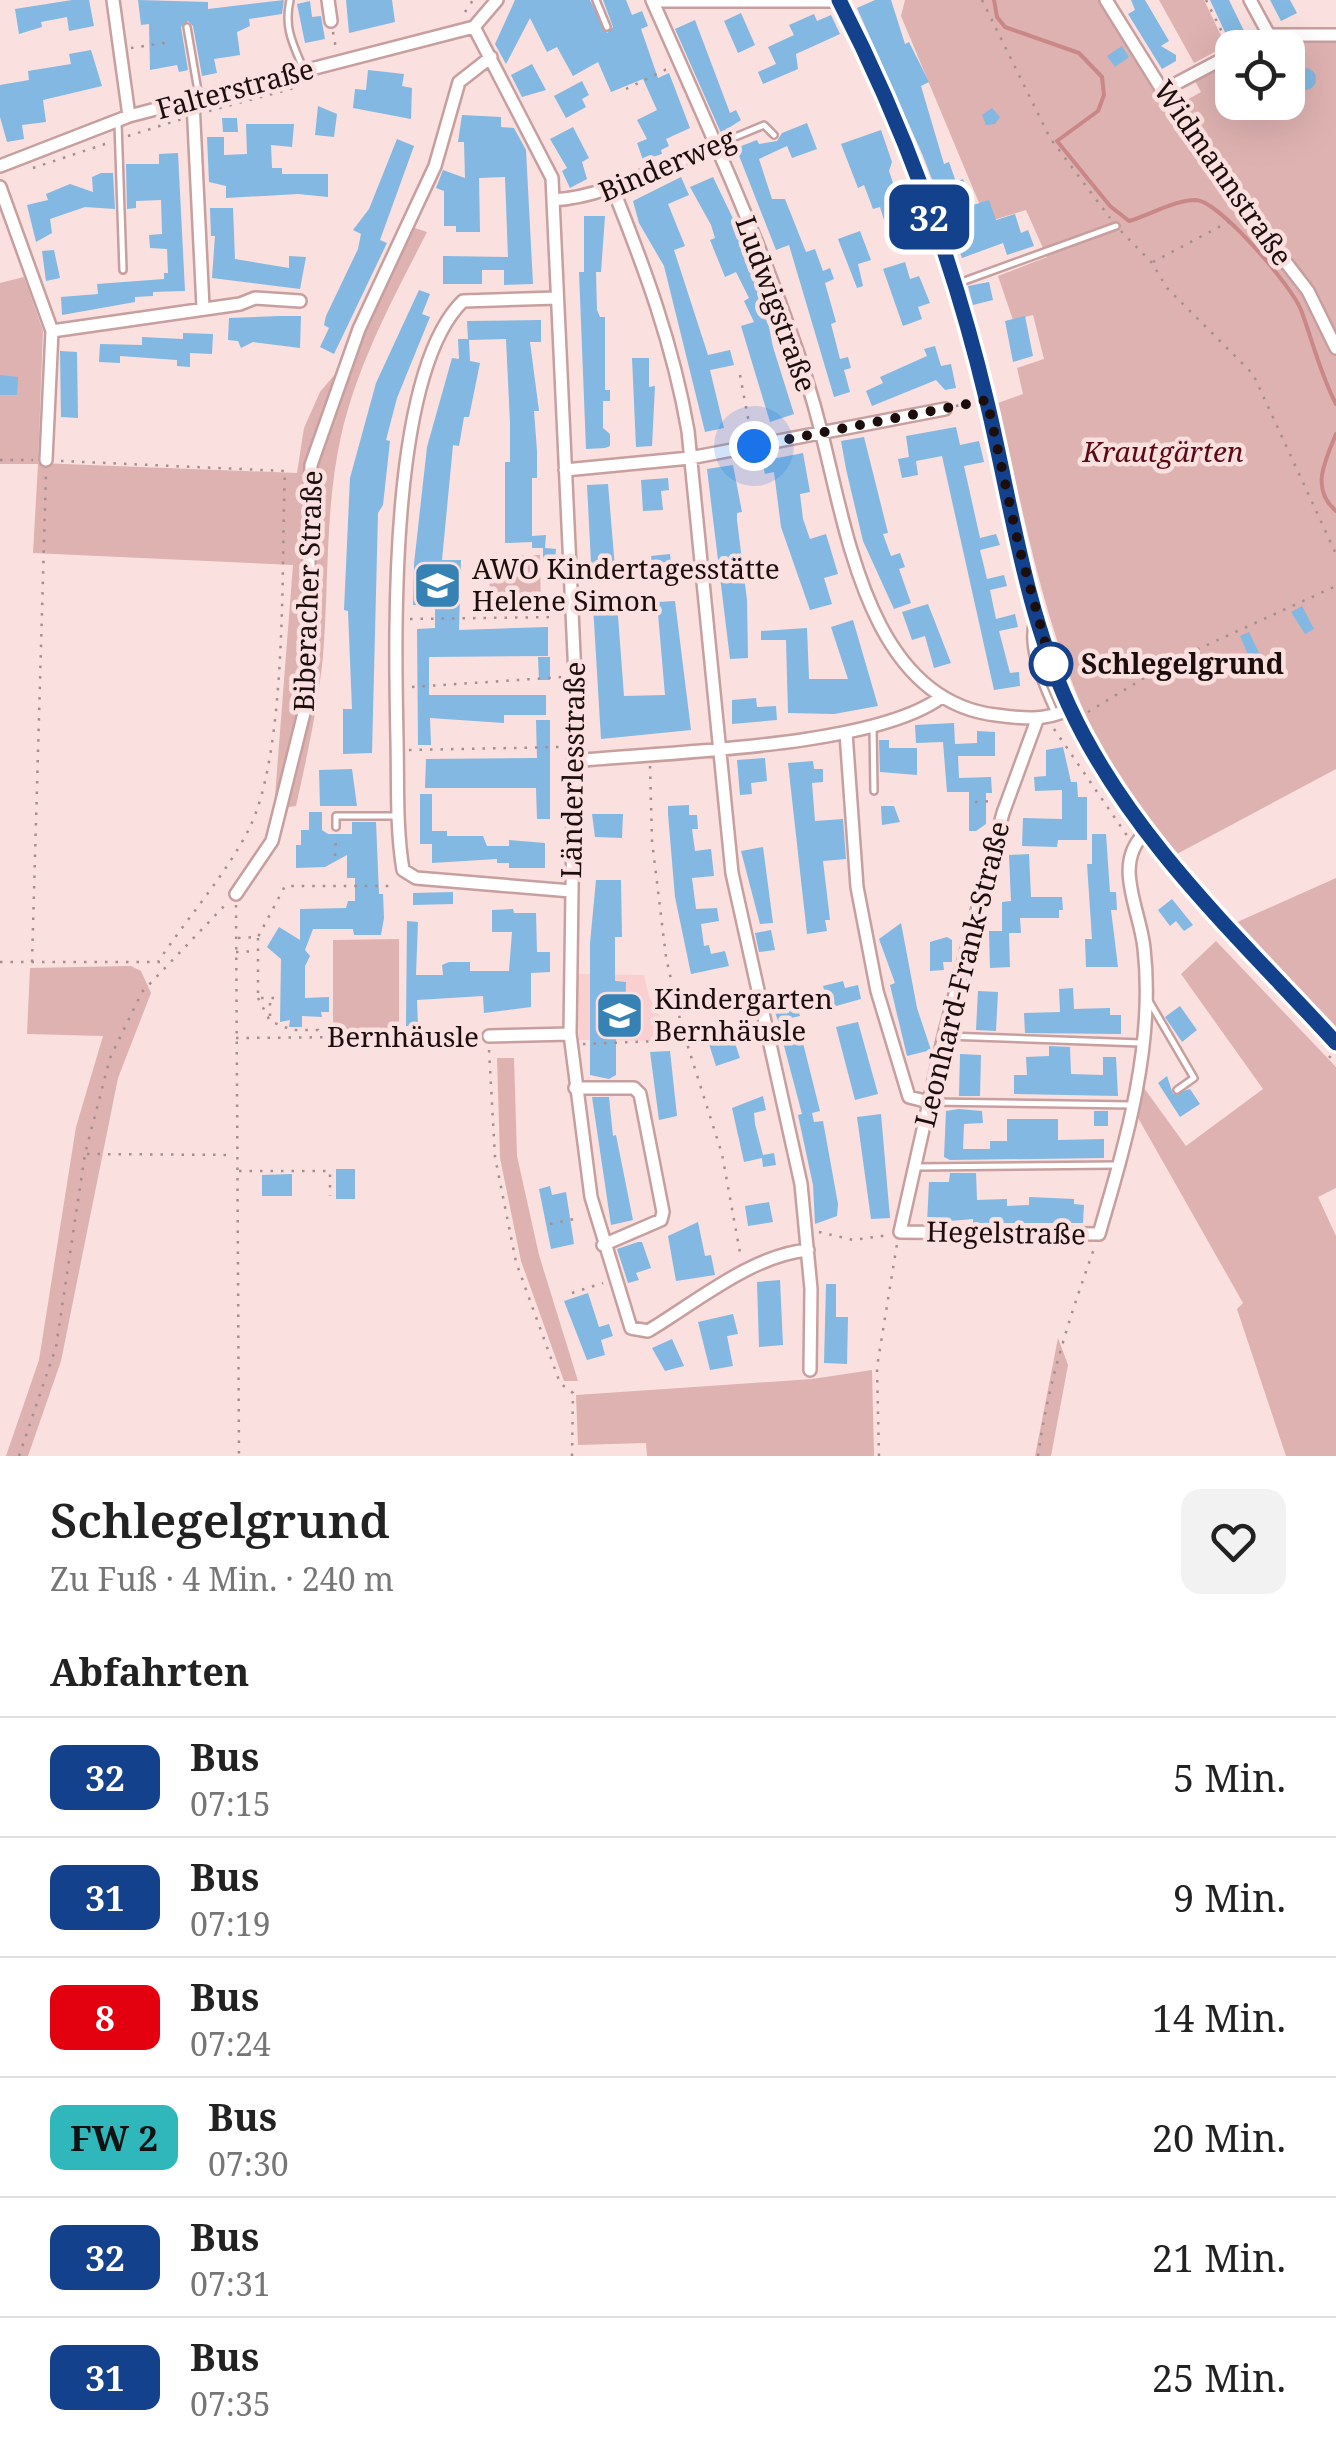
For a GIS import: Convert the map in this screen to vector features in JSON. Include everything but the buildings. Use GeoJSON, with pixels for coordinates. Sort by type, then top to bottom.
{"type":"FeatureCollection","features":[{"type":"Feature","properties":{"kind":"main road"},"geometry":{"type":"LineString","coordinates":[[841,1],[893,120],[953,284],[987,400],[1036,612],[1069,714],[1145,833],[1336,1043]]}},
{"type":"Feature","properties":{"kind":"street"},"geometry":{"type":"LineString","coordinates":[[113,0],[124,118]]}},
{"type":"Feature","properties":{"kind":"street"},"geometry":{"type":"LineString","coordinates":[[328,0],[331,20]]}},
{"type":"Feature","properties":{"kind":"street"},"geometry":{"type":"LineString","coordinates":[[474,26],[497,0]]}},
{"type":"Feature","properties":{"kind":"street"},"geometry":{"type":"LineString","coordinates":[[652,0],[841,1]]}},
{"type":"Feature","properties":{"kind":"street","name":"Ludwigstraße"},"geometry":{"type":"LineString","coordinates":[[652,0],[787,323],[822,432],[845,539],[878,620],[912,670],[940,698],[973,712],[1036,720],[1069,714]]}},
{"type":"Feature","properties":{"kind":"street","name":"Widmannstraße"},"geometry":{"type":"LineString","coordinates":[[1106,0],[1244,213],[1308,292],[1336,348]]}},
{"type":"Feature","properties":{"kind":"street"},"geometry":{"type":"LineString","coordinates":[[1250,0],[1267,30]]}},
{"type":"Feature","properties":{"kind":"street","name":"Falterstraße"},"geometry":{"type":"LineString","coordinates":[[0,166],[124,118],[196,106],[304,70],[474,26]]}},
{"type":"Feature","properties":{"kind":"street","name":"Länderlesstraße"},"geometry":{"type":"LineString","coordinates":[[474,26],[552,178],[575,676],[571,1039],[581,1142],[603,1245],[632,1328],[648,1331],[744,1274],[792,1252],[808,1250]]}},
{"type":"Feature","properties":{"kind":"street"},"geometry":{"type":"LineString","coordinates":[[1305,35],[1336,35]]}},
{"type":"Feature","properties":{"kind":"street","name":"Biberacher Straße"},"geometry":{"type":"LineString","coordinates":[[236,894],[272,841],[306,706],[311,465],[316,446],[359,329],[435,166],[459,82],[491,57]]}},
{"type":"Feature","properties":{"kind":"street"},"geometry":{"type":"LineString","coordinates":[[1162,91],[1215,63]]}},
{"type":"Feature","properties":{"kind":"street"},"geometry":{"type":"LineString","coordinates":[[196,106],[203,307]]}},
{"type":"Feature","properties":{"kind":"street","name":"Binderweg"},"geometry":{"type":"LineString","coordinates":[[553,200],[588,198],[611,184],[715,146]]}},
{"type":"Feature","properties":{"kind":"street"},"geometry":{"type":"LineString","coordinates":[[611,184],[653,288],[676,365],[690,458],[732,873],[788,1118],[806,1232],[810,1370]]}},
{"type":"Feature","properties":{"kind":"street"},"geometry":{"type":"LineString","coordinates":[[0,187],[52,331],[46,460]]}},
{"type":"Feature","properties":{"kind":"street"},"geometry":{"type":"LineString","coordinates":[[52,331],[240,304],[255,298],[300,301]]}},
{"type":"Feature","properties":{"kind":"street"},"geometry":{"type":"LineString","coordinates":[[558,298],[463,301],[446,318],[425,378],[404,474],[394,620],[398,816],[403,870],[416,878],[572,891]]}},
{"type":"Feature","properties":{"kind":"street"},"geometry":{"type":"LineString","coordinates":[[565,470],[690,458],[944,408]]}},
{"type":"Feature","properties":{"kind":"street"},"geometry":{"type":"LineString","coordinates":[[574,754],[650,753],[846,733],[920,713],[940,698]]}},
{"type":"Feature","properties":{"kind":"street","name":"Leonhard-Frank-Straße"},"geometry":{"type":"LineString","coordinates":[[900,1232],[944,1036],[1006,801],[1036,720]]}},
{"type":"Feature","properties":{"kind":"street"},"geometry":{"type":"LineString","coordinates":[[846,733],[857,887],[878,990],[910,1098],[929,1102]]}},
{"type":"Feature","properties":{"kind":"street","name":"Hegelstraße"},"geometry":{"type":"LineString","coordinates":[[900,1232],[1100,1234],[1119,1165],[1144,1043],[1144,946],[1127,865],[1134,843],[1145,833]]}},
{"type":"Feature","properties":{"kind":"street","name":"Bernhäusle"},"geometry":{"type":"LineString","coordinates":[[488,1036],[571,1039]]}},
{"type":"Feature","properties":{"kind":"street"},"geometry":{"type":"LineString","coordinates":[[576,1088],[634,1088],[640,1094],[664,1212],[661,1220],[603,1245]]}},
{"type":"Feature","properties":{"kind":"lane"},"geometry":{"type":"LineString","coordinates":[[290,0],[285,16],[287,31],[304,70]]}},
{"type":"Feature","properties":{"kind":"lane"},"geometry":{"type":"LineString","coordinates":[[596,0],[607,26]]}},
{"type":"Feature","properties":{"kind":"lane"},"geometry":{"type":"LineString","coordinates":[[187,27],[196,106]]}},
{"type":"Feature","properties":{"kind":"lane"},"geometry":{"type":"LineString","coordinates":[[123,270],[119,139],[124,118]]}},
{"type":"Feature","properties":{"kind":"lane","name":"Binderweg"},"geometry":{"type":"LineString","coordinates":[[715,146],[764,126],[774,135]]}},
{"type":"Feature","properties":{"kind":"lane"},"geometry":{"type":"LineString","coordinates":[[953,284],[1116,226]]}},
{"type":"Feature","properties":{"kind":"lane"},"geometry":{"type":"LineString","coordinates":[[873,727],[874,791]]}},
{"type":"Feature","properties":{"kind":"lane"},"geometry":{"type":"LineString","coordinates":[[336,828],[336,816],[398,816]]}},
{"type":"Feature","properties":{"kind":"lane"},"geometry":{"type":"LineString","coordinates":[[1147,998],[1194,1078],[1177,1090]]}},
{"type":"Feature","properties":{"kind":"lane"},"geometry":{"type":"LineString","coordinates":[[944,1036],[1144,1043]]}},
{"type":"Feature","properties":{"kind":"lane"},"geometry":{"type":"LineString","coordinates":[[929,1102],[1132,1105]]}},
{"type":"Feature","properties":{"kind":"lane"},"geometry":{"type":"LineString","coordinates":[[913,1168],[1119,1165]]}},
{"type":"Feature","properties":{"kind":"path"},"geometry":{"type":"LineString","coordinates":[[465,12],[473,0]]}},
{"type":"Feature","properties":{"kind":"path"},"geometry":{"type":"LineString","coordinates":[[982,0],[1050,138],[1116,226],[1152,262],[1167,288],[1254,374],[1336,554]]}},
{"type":"Feature","properties":{"kind":"path"},"geometry":{"type":"LineString","coordinates":[[1206,0],[1220,30]]}},
{"type":"Feature","properties":{"kind":"path"},"geometry":{"type":"LineString","coordinates":[[331,20],[338,62]]}},
{"type":"Feature","properties":{"kind":"path"},"geometry":{"type":"LineString","coordinates":[[120,50],[171,42]]}},
{"type":"Feature","properties":{"kind":"path"},"geometry":{"type":"LineString","coordinates":[[626,89],[680,63]]}},
{"type":"Feature","properties":{"kind":"path"},"geometry":{"type":"LineString","coordinates":[[34,168],[119,139],[196,106],[300,86]]}},
{"type":"Feature","properties":{"kind":"path"},"geometry":{"type":"LineString","coordinates":[[1152,262],[1232,220]]}},
{"type":"Feature","properties":{"kind":"path"},"geometry":{"type":"LineString","coordinates":[[740,375],[754,446]]}},
{"type":"Feature","properties":{"kind":"path"},"geometry":{"type":"LineString","coordinates":[[944,408],[987,400]]}},
{"type":"Feature","properties":{"kind":"path"},"geometry":{"type":"LineString","coordinates":[[0,460],[285,471],[277,659],[264,790],[235,854],[158,962]]}},
{"type":"Feature","properties":{"kind":"path"},"geometry":{"type":"LineString","coordinates":[[32,962],[46,460]]}},
{"type":"Feature","properties":{"kind":"path"},"geometry":{"type":"LineString","coordinates":[[1069,714],[1172,661],[1336,586]]}},
{"type":"Feature","properties":{"kind":"path"},"geometry":{"type":"LineString","coordinates":[[394,620],[572,617]]}},
{"type":"Feature","properties":{"kind":"path"},"geometry":{"type":"LineString","coordinates":[[396,688],[575,676]]}},
{"type":"Feature","properties":{"kind":"path"},"geometry":{"type":"LineString","coordinates":[[398,750],[574,754]]}},
{"type":"Feature","properties":{"kind":"path"},"geometry":{"type":"LineString","coordinates":[[650,753],[658,902],[686,1039],[722,1154],[744,1274]]}},
{"type":"Feature","properties":{"kind":"path"},"geometry":{"type":"LineString","coordinates":[[976,802],[1006,801]]}},
{"type":"Feature","properties":{"kind":"path"},"geometry":{"type":"LineString","coordinates":[[335,856],[336,828]]}},
{"type":"Feature","properties":{"kind":"path"},"geometry":{"type":"LineString","coordinates":[[318,1037],[318,1030],[292,1030],[270,1020],[258,998],[258,937],[286,886],[396,886]]}},
{"type":"Feature","properties":{"kind":"path"},"geometry":{"type":"LineString","coordinates":[[236,894],[239,1456]]}},
{"type":"Feature","properties":{"kind":"path"},"geometry":{"type":"LineString","coordinates":[[20,1456],[56,1347],[85,1154],[110,1058],[142,992],[166,962],[236,894]]}},
{"type":"Feature","properties":{"kind":"path"},"geometry":{"type":"LineString","coordinates":[[236,938],[258,937]]}},
{"type":"Feature","properties":{"kind":"path"},"geometry":{"type":"LineString","coordinates":[[236,952],[258,951]]}},
{"type":"Feature","properties":{"kind":"path"},"geometry":{"type":"LineString","coordinates":[[0,962],[166,962]]}},
{"type":"Feature","properties":{"kind":"path"},"geometry":{"type":"LineString","coordinates":[[258,998],[279,998]]}},
{"type":"Feature","properties":{"kind":"path"},"geometry":{"type":"LineString","coordinates":[[270,998],[270,1020]]}},
{"type":"Feature","properties":{"kind":"path"},"geometry":{"type":"LineString","coordinates":[[410,1036],[410,1028],[422,1028]]}},
{"type":"Feature","properties":{"kind":"path"},"geometry":{"type":"LineString","coordinates":[[488,1036],[495,1157],[516,1262],[560,1383],[572,1392],[572,1456]]}},
{"type":"Feature","properties":{"kind":"path","name":"Bernhäusle"},"geometry":{"type":"LineString","coordinates":[[236,1038],[488,1036]]}},
{"type":"Feature","properties":{"kind":"path"},"geometry":{"type":"LineString","coordinates":[[571,1039],[686,1039]]}},
{"type":"Feature","properties":{"kind":"path"},"geometry":{"type":"LineString","coordinates":[[85,1154],[236,1155]]}},
{"type":"Feature","properties":{"kind":"path"},"geometry":{"type":"LineString","coordinates":[[238,1171],[330,1171],[330,1196]]}},
{"type":"Feature","properties":{"kind":"path"},"geometry":{"type":"LineString","coordinates":[[550,1224],[578,1218]]}},
{"type":"Feature","properties":{"kind":"path"},"geometry":{"type":"LineString","coordinates":[[806,1232],[862,1240],[900,1232],[876,1367],[879,1456]]}},
{"type":"Feature","properties":{"kind":"path"},"geometry":{"type":"LineString","coordinates":[[1038,1456],[1045,1404],[1062,1338],[1100,1234]]}},
{"type":"Feature","properties":{"kind":"path"},"geometry":{"type":"LineString","coordinates":[[572,1294],[613,1278]]}},
{"type":"Feature","properties":{"kind":"shaded area","name":"Kindergarten Bernhäusle"},"geometry":{"type":"Polygon","coordinates":[[[578,974],[644,975],[649,997],[668,1030],[667,1041],[579,1040],[578,974]]]}},
{"type":"Feature","properties":{"kind":"green space","name":"Krautgärten"},"geometry":{"type":"Polygon","coordinates":[[[905,0],[1100,0],[1157,96],[1167,92],[1176,106],[1201,92],[1193,77],[1215,66],[1215,120],[1305,120],[1305,38],[1336,38],[1336,769],[1175,855],[1136,805],[1104,753],[1078,698],[1040,584],[998,403],[1023,394],[1017,368],[1044,359],[1033,315],[1013,320],[998,276],[1047,257],[1026,210],[987,222],[901,16],[905,0]]]}},
{"type":"Feature","properties":{"kind":"green space"},"geometry":{"type":"Polygon","coordinates":[[[1159,0],[1204,0],[1218,30],[1215,30],[1215,52],[1194,63],[1159,0]]]}},
{"type":"Feature","properties":{"kind":"green space"},"geometry":{"type":"Polygon","coordinates":[[[409,226],[427,232],[367,357],[341,436],[330,518],[321,675],[296,806],[274,809],[293,565],[33,553],[38,464],[0,464],[0,283],[24,277],[43,331],[38,463],[297,473],[304,428],[320,392],[356,349],[409,226]]]}},
{"type":"Feature","properties":{"kind":"green space"},"geometry":{"type":"Polygon","coordinates":[[[540,555],[541,613],[490,614],[489,556],[540,555]]]}},
{"type":"Feature","properties":{"kind":"green space"},"geometry":{"type":"Polygon","coordinates":[[[1336,878],[1336,1030],[1235,923],[1336,878]]]}},
{"type":"Feature","properties":{"kind":"green space"},"geometry":{"type":"Polygon","coordinates":[[[399,939],[399,1031],[333,1032],[333,940],[399,939]]]}},
{"type":"Feature","properties":{"kind":"green space"},"geometry":{"type":"Polygon","coordinates":[[[1216,941],[1336,1067],[1336,1188],[1318,1197],[1336,1236],[1336,1456],[1286,1456],[1237,1309],[1243,1303],[1137,1116],[1144,1088],[1186,1146],[1263,1089],[1181,974],[1216,941]]]}},
{"type":"Feature","properties":{"kind":"green space"},"geometry":{"type":"Polygon","coordinates":[[[131,966],[141,971],[151,993],[118,1078],[61,1361],[28,1456],[6,1456],[39,1360],[76,1127],[103,1036],[27,1034],[30,968],[131,966]]]}},
{"type":"Feature","properties":{"kind":"green space"},"geometry":{"type":"Polygon","coordinates":[[[497,1058],[514,1058],[517,1156],[539,1255],[578,1381],[564,1381],[521,1261],[500,1158],[497,1058]]]}},
{"type":"Feature","properties":{"kind":"green space"},"geometry":{"type":"Polygon","coordinates":[[[1058,1338],[1068,1365],[1051,1456],[1035,1456],[1058,1338]]]}},
{"type":"Feature","properties":{"kind":"green space"},"geometry":{"type":"Polygon","coordinates":[[[872,1370],[874,1456],[647,1456],[646,1443],[578,1445],[576,1395],[812,1379],[872,1370]]]}},
{"type":"Feature","properties":{"kind":"waterway"},"geometry":{"type":"LineString","coordinates":[[994,0],[997,17],[1005,27],[1079,53],[1102,77],[1104,95],[1098,111],[1057,141],[1110,206],[1129,221],[1196,200],[1221,214],[1254,246],[1295,298],[1336,404]]}},
{"type":"Feature","properties":{"kind":"waterway"},"geometry":{"type":"LineString","coordinates":[[1336,434],[1322,474],[1323,493],[1336,511]]}},
{"type":"Feature","properties":{"kind":"bus line","name":"32"},"geometry":{"type":"LineString","coordinates":[[839,0],[893,120],[972,342],[1036,612],[1052,668],[1070,709],[1128,812],[1336,1043]]}},
{"type":"Feature","properties":{"kind":"place","name":"AWO Kindertagesstätte Helene Simon"},"geometry":{"type":"Point","coordinates":[437,585]}},
{"type":"Feature","properties":{"kind":"place","name":"Schlegelgrund"},"geometry":{"type":"Point","coordinates":[1051,664]}},
{"type":"Feature","properties":{"kind":"place","name":"Kindergarten Bernhäusle"},"geometry":{"type":"Point","coordinates":[619,1015]}},
{"type":"Feature","properties":{"kind":"route"},"geometry":{"type":"LineString","coordinates":[[754,446],[987,400],[1019,547],[1052,668],[1051,664]]}}]}
